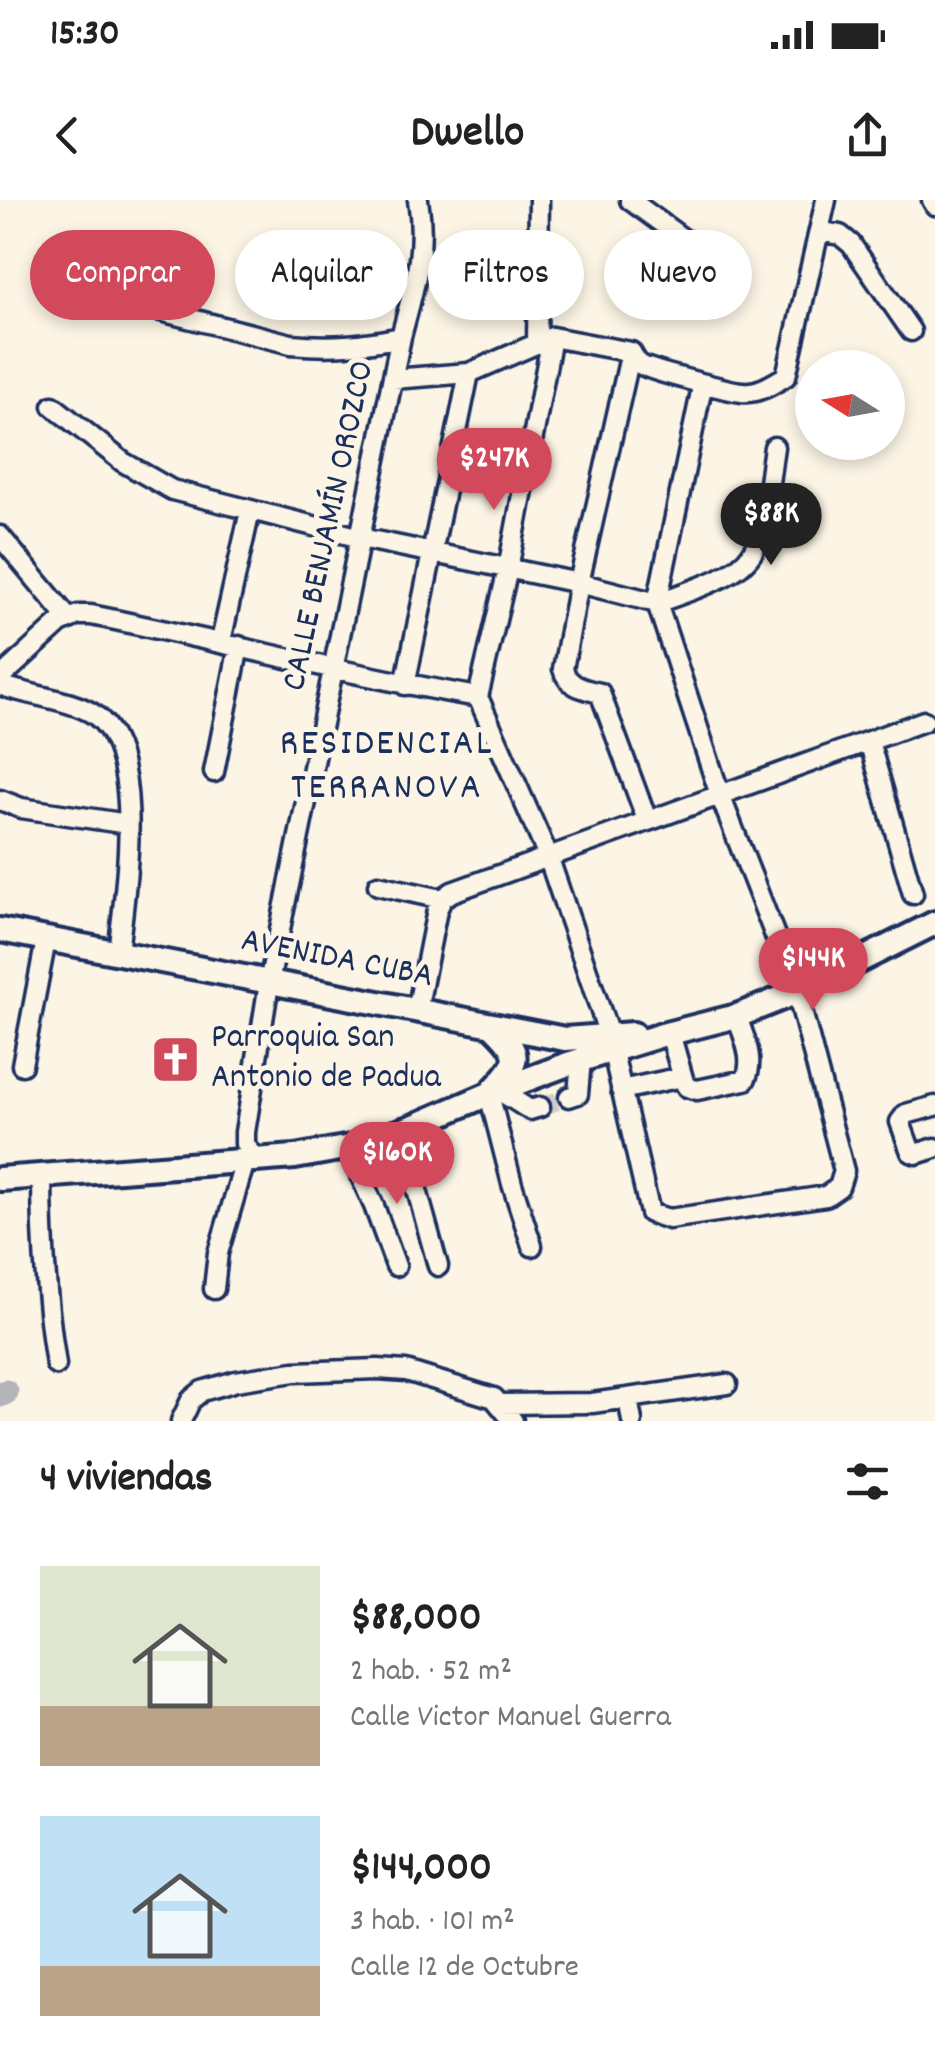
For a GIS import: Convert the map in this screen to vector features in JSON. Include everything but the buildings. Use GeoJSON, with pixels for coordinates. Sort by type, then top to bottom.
{"type":"FeatureCollection","features":[{"type":"Feature","properties":{"kind":"main road","name":"AVENIDA CUBA"},"geometry":{"type":"LineString","coordinates":[[0,930],[565,1039],[610,1043],[737,1016],[797,992],[935,923]]}},
{"type":"Feature","properties":{"kind":"main road"},"geometry":{"type":"LineString","coordinates":[[492,1025],[515,1054],[512,1070],[493,1092]]}},
{"type":"Feature","properties":{"kind":"main road"},"geometry":{"type":"LineString","coordinates":[[0,1179],[251,1161],[348,1148],[395,1134],[582,1060],[610,1043]]}},
{"type":"Feature","properties":{"kind":"street","name":"CALLE BENJAMÍN OROZCO"},"geometry":{"type":"LineString","coordinates":[[251,1161],[245,1132],[269,983],[421,256],[418,200]]}},
{"type":"Feature","properties":{"kind":"street"},"geometry":{"type":"LineString","coordinates":[[540,200],[544,340],[508,570],[478,697],[548,856],[610,1043],[650,1213],[669,1220],[826,1196],[839,1186],[844,1170],[797,992],[720,795],[657,603],[700,383]]}},
{"type":"Feature","properties":{"kind":"street"},"geometry":{"type":"LineString","coordinates":[[630,200],[671,230]]}},
{"type":"Feature","properties":{"kind":"street"},"geometry":{"type":"LineString","coordinates":[[632,352],[646,369],[744,392],[764,388],[786,376],[826,200]]}},
{"type":"Feature","properties":{"kind":"street"},"geometry":{"type":"LineString","coordinates":[[819,231],[840,235],[851,244],[911,331]]}},
{"type":"Feature","properties":{"kind":"street"},"geometry":{"type":"LineString","coordinates":[[196,320],[291,344],[325,347],[401,337]]}},
{"type":"Feature","properties":{"kind":"street"},"geometry":{"type":"LineString","coordinates":[[393,379],[469,373],[544,340],[632,352]]}},
{"type":"Feature","properties":{"kind":"street"},"geometry":{"type":"LineString","coordinates":[[632,352],[578,583],[563,669],[573,685],[600,693],[648,820]]}},
{"type":"Feature","properties":{"kind":"street"},"geometry":{"type":"LineString","coordinates":[[405,685],[469,373]]}},
{"type":"Feature","properties":{"kind":"street"},"geometry":{"type":"LineString","coordinates":[[53,406],[124,462],[172,490],[361,538],[657,603],[735,570],[754,551],[774,447]]}},
{"type":"Feature","properties":{"kind":"street"},"geometry":{"type":"LineString","coordinates":[[214,772],[250,511]]}},
{"type":"Feature","properties":{"kind":"street"},"geometry":{"type":"LineString","coordinates":[[0,536],[68,618]]}},
{"type":"Feature","properties":{"kind":"street"},"geometry":{"type":"LineString","coordinates":[[0,678],[60,623],[91,614],[334,670],[478,697]]}},
{"type":"Feature","properties":{"kind":"street"},"geometry":{"type":"LineString","coordinates":[[0,686],[95,715],[120,752],[128,824],[118,953]]}},
{"type":"Feature","properties":{"kind":"street"},"geometry":{"type":"LineString","coordinates":[[417,1011],[437,910],[442,899],[452,892],[924,721]]}},
{"type":"Feature","properties":{"kind":"street"},"geometry":{"type":"LineString","coordinates":[[869,741],[913,894]]}},
{"type":"Feature","properties":{"kind":"street"},"geometry":{"type":"LineString","coordinates":[[0,800],[22,808],[128,824]]}},
{"type":"Feature","properties":{"kind":"street"},"geometry":{"type":"LineString","coordinates":[[378,885],[442,899]]}},
{"type":"Feature","properties":{"kind":"street"},"geometry":{"type":"LineString","coordinates":[[22,1065],[46,940]]}},
{"type":"Feature","properties":{"kind":"street"},"geometry":{"type":"LineString","coordinates":[[666,1034],[687,1087],[697,1090],[745,1080],[749,1076],[749,1054],[737,1016]]}},
{"type":"Feature","properties":{"kind":"street"},"geometry":{"type":"LineString","coordinates":[[569,1097],[578,1094],[582,1060]]}},
{"type":"Feature","properties":{"kind":"street"},"geometry":{"type":"LineString","coordinates":[[621,1090],[682,1077]]}},
{"type":"Feature","properties":{"kind":"street"},"geometry":{"type":"LineString","coordinates":[[493,1092],[530,1110],[540,1107]]}},
{"type":"Feature","properties":{"kind":"street"},"geometry":{"type":"LineString","coordinates":[[493,1092],[512,1184],[532,1246]]}},
{"type":"Feature","properties":{"kind":"street"},"geometry":{"type":"LineString","coordinates":[[935,1106],[906,1114],[900,1122],[910,1152],[935,1148]]}},
{"type":"Feature","properties":{"kind":"street"},"geometry":{"type":"LineString","coordinates":[[395,1134],[438,1266]]}},
{"type":"Feature","properties":{"kind":"street"},"geometry":{"type":"LineString","coordinates":[[348,1148],[396,1266]]}},
{"type":"Feature","properties":{"kind":"street"},"geometry":{"type":"LineString","coordinates":[[214,1289],[222,1235],[251,1161]]}},
{"type":"Feature","properties":{"kind":"street"},"geometry":{"type":"LineString","coordinates":[[42,1174],[44,1276],[56,1365]]}},
{"type":"Feature","properties":{"kind":"street"},"geometry":{"type":"LineString","coordinates":[[181,1421],[202,1390],[294,1372],[378,1368],[406,1372],[494,1398],[513,1421]]}},
{"type":"Feature","properties":{"kind":"street"},"geometry":{"type":"LineString","coordinates":[[499,1404],[592,1403],[727,1384]]}},
{"type":"Feature","properties":{"kind":"street"},"geometry":{"type":"LineString","coordinates":[[628,1398],[632,1421]]}},
{"type":"Feature","properties":{"kind":"waterway"},"geometry":{"type":"LineString","coordinates":[[0,1395],[6,1392]]}},
{"type":"Feature","properties":{"kind":"tunnel"},"geometry":{"type":"LineString","coordinates":[[540,1107],[569,1097]]}},
{"type":"Feature","properties":{"kind":"place","name":"Parroquia San Antonio de Padua"},"geometry":{"type":"Point","coordinates":[176,1059]}},
{"type":"Feature","properties":{"kind":"district","name":"RESIDENCIAL TERRANOVA"},"geometry":{"type":"Point","coordinates":[387,767]}}]}
